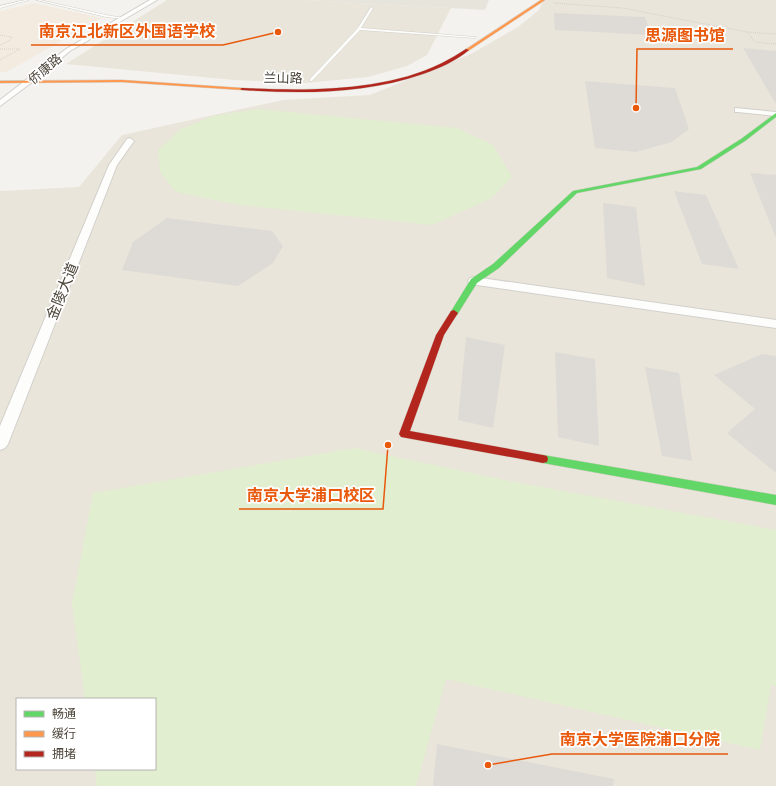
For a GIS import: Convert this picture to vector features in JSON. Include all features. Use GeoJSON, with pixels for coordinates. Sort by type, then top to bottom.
{"type":"FeatureCollection","features":[{"type":"Feature","properties":{"kind":"street","name":"侨康路"},"geometry":{"type":"LineString","coordinates":[[0,104],[34,79],[68,50],[154,0]]}},
{"type":"Feature","properties":{"kind":"street","name":"兰山路"},"geometry":{"type":"LineString","coordinates":[[0,82],[34,79],[154,78],[258,86],[336,84],[374,79],[406,72],[443,57],[530,0]]}},
{"type":"Feature","properties":{"kind":"street","name":"兰山路"},"geometry":{"type":"LineString","coordinates":[[0,77],[138,82],[264,91],[312,91],[357,88],[402,79],[436,67],[547,2]]}},
{"type":"Feature","properties":{"kind":"street"},"geometry":{"type":"LineString","coordinates":[[738,110],[776,115]]}},
{"type":"Feature","properties":{"kind":"street"},"geometry":{"type":"LineString","coordinates":[[776,115],[743,140],[699,168],[575,192],[496,266],[474,281],[440,335],[404,434],[776,500]]}},
{"type":"Feature","properties":{"kind":"street","name":"金陵大道"},"geometry":{"type":"LineString","coordinates":[[0,444],[113,165],[130,141]]}},
{"type":"Feature","properties":{"kind":"street"},"geometry":{"type":"LineString","coordinates":[[474,281],[776,324]]}},
{"type":"Feature","properties":{"kind":"lane"},"geometry":{"type":"LineString","coordinates":[[0,8],[28,0]]}},
{"type":"Feature","properties":{"kind":"lane"},"geometry":{"type":"LineString","coordinates":[[37,0],[106,16],[123,18]]}},
{"type":"Feature","properties":{"kind":"lane"},"geometry":{"type":"LineString","coordinates":[[311,80],[359,29],[372,8]]}},
{"type":"Feature","properties":{"kind":"lane"},"geometry":{"type":"LineString","coordinates":[[359,29],[474,37]]}},
{"type":"Feature","properties":{"kind":"path"},"geometry":{"type":"LineString","coordinates":[[547,2],[622,8],[747,32],[776,34]]}},
{"type":"Feature","properties":{"kind":"path"},"geometry":{"type":"LineString","coordinates":[[747,32],[755,42],[776,44]]}},
{"type":"Feature","properties":{"kind":"path"},"geometry":{"type":"LineString","coordinates":[[0,36],[12,37],[9,41],[0,45]]}},
{"type":"Feature","properties":{"kind":"path"},"geometry":{"type":"LineString","coordinates":[[0,48],[20,49],[0,60]]}},
{"type":"Feature","properties":{"kind":"shaded area"},"geometry":{"type":"Polygon","coordinates":[[[167,0],[304,0],[451,8],[427,55],[407,66],[368,77],[305,83],[234,80],[66,64],[167,0]]]}},
{"type":"Feature","properties":{"kind":"shaded area"},"geometry":{"type":"Polygon","coordinates":[[[304,0],[489,0],[485,10],[304,0]]]}},
{"type":"Feature","properties":{"kind":"shaded area"},"geometry":{"type":"Polygon","coordinates":[[[543,0],[776,0],[776,786],[0,786],[0,191],[79,187],[122,135],[283,100],[370,95],[471,54],[518,27],[539,10],[543,0]]]}},
{"type":"Feature","properties":{"kind":"shaded area"},"geometry":{"type":"Polygon","coordinates":[[[34,3],[102,18],[6,72],[0,72],[0,11],[34,3]]]}},
{"type":"Feature","properties":{"kind":"green space"},"geometry":{"type":"Polygon","coordinates":[[[258,109],[457,128],[493,145],[512,177],[492,198],[432,225],[239,205],[176,192],[160,172],[158,150],[181,129],[213,116],[258,109]]]}},
{"type":"Feature","properties":{"kind":"green space"},"geometry":{"type":"Polygon","coordinates":[[[354,448],[509,481],[776,530],[776,686],[771,685],[760,750],[446,679],[416,786],[97,786],[95,770],[156,770],[156,698],[85,698],[72,604],[93,493],[354,448]]]}},
{"type":"Feature","properties":{"kind":"building"},"geometry":{"type":"Polygon","coordinates":[[[554,13],[645,17],[652,35],[555,30],[554,13]]]}},
{"type":"Feature","properties":{"kind":"building"},"geometry":{"type":"Polygon","coordinates":[[[743,48],[776,51],[776,104],[743,48]]]}},
{"type":"Feature","properties":{"kind":"building"},"geometry":{"type":"Polygon","coordinates":[[[585,81],[675,88],[689,129],[672,142],[636,152],[595,148],[585,81]]]}},
{"type":"Feature","properties":{"kind":"building"},"geometry":{"type":"Polygon","coordinates":[[[750,173],[776,175],[776,236],[775,236],[750,173]]]}},
{"type":"Feature","properties":{"kind":"building"},"geometry":{"type":"Polygon","coordinates":[[[674,191],[706,195],[739,269],[702,264],[674,191]]]}},
{"type":"Feature","properties":{"kind":"building"},"geometry":{"type":"Polygon","coordinates":[[[603,203],[636,207],[645,286],[607,278],[603,203]]]}},
{"type":"Feature","properties":{"kind":"building"},"geometry":{"type":"Polygon","coordinates":[[[167,218],[272,231],[283,246],[273,263],[238,286],[122,270],[133,242],[167,218]]]}},
{"type":"Feature","properties":{"kind":"building"},"geometry":{"type":"Polygon","coordinates":[[[466,337],[505,345],[493,428],[458,420],[466,337]]]}},
{"type":"Feature","properties":{"kind":"building"},"geometry":{"type":"Polygon","coordinates":[[[555,352],[595,359],[599,446],[558,437],[555,352]]]}},
{"type":"Feature","properties":{"kind":"building"},"geometry":{"type":"Polygon","coordinates":[[[762,354],[776,356],[776,473],[727,433],[755,409],[714,375],[762,354]]]}},
{"type":"Feature","properties":{"kind":"building"},"geometry":{"type":"Polygon","coordinates":[[[645,367],[679,373],[692,461],[662,456],[645,367]]]}},
{"type":"Feature","properties":{"kind":"building"},"geometry":{"type":"Polygon","coordinates":[[[437,744],[614,779],[613,786],[433,786],[437,744]]]}},
{"type":"Feature","properties":{"kind":"traffic: fast"},"geometry":{"type":"LineString","coordinates":[[454,313],[474,281],[496,266],[575,192],[699,168],[743,140],[776,115]]}},
{"type":"Feature","properties":{"kind":"traffic: fast"},"geometry":{"type":"LineString","coordinates":[[543,459],[776,500]]}},
{"type":"Feature","properties":{"kind":"traffic: slow"},"geometry":{"type":"LineString","coordinates":[[467,50],[543,0]]}},
{"type":"Feature","properties":{"kind":"traffic: slow"},"geometry":{"type":"LineString","coordinates":[[0,82],[122,81],[242,89]]}},
{"type":"Feature","properties":{"kind":"traffic: jam"},"geometry":{"type":"LineString","coordinates":[[242,89],[266,91],[316,91],[364,87],[412,76],[435,68],[467,50]]}},
{"type":"Feature","properties":{"kind":"traffic: jam"},"geometry":{"type":"LineString","coordinates":[[454,313],[440,335],[404,434],[543,459]]}},
{"type":"Feature","properties":{"kind":"place","name":"南京江北新区外国语学校"},"geometry":{"type":"Point","coordinates":[278,32]}},
{"type":"Feature","properties":{"kind":"place","name":"思源图书馆"},"geometry":{"type":"Point","coordinates":[636,108]}},
{"type":"Feature","properties":{"kind":"place","name":"南京大学浦口校区"},"geometry":{"type":"Point","coordinates":[388,445]}},
{"type":"Feature","properties":{"kind":"place","name":"南京大学医院浦口分院"},"geometry":{"type":"Point","coordinates":[488,765]}}]}
